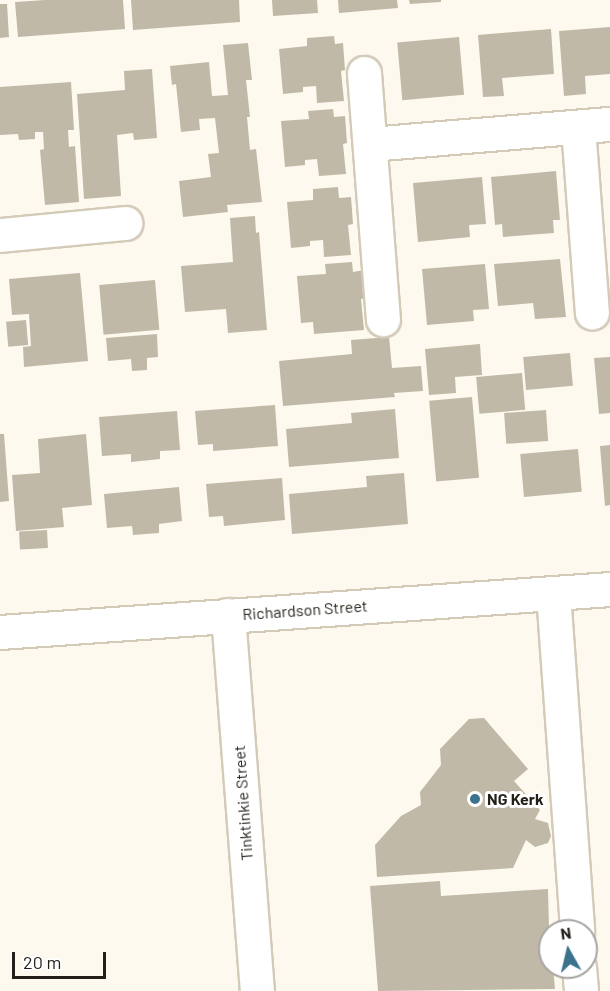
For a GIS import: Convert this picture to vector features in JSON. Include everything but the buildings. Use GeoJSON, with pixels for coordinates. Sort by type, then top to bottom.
{"type":"FeatureCollection","features":[{"type":"Feature","properties":{"kind":"street"},"geometry":{"type":"LineString","coordinates":[[364,73],[383,319]]}},
{"type":"Feature","properties":{"kind":"street"},"geometry":{"type":"LineString","coordinates":[[370,144],[610,124]]}},
{"type":"Feature","properties":{"kind":"street"},"geometry":{"type":"LineString","coordinates":[[578,127],[592,312]]}},
{"type":"Feature","properties":{"kind":"street"},"geometry":{"type":"LineString","coordinates":[[0,235],[125,223]]}},
{"type":"Feature","properties":{"kind":"street","name":"Richardson Street"},"geometry":{"type":"LineString","coordinates":[[0,632],[610,589]]}},
{"type":"Feature","properties":{"kind":"street"},"geometry":{"type":"LineString","coordinates":[[553,593],[576,919]]}},
{"type":"Feature","properties":{"kind":"street","name":"Tinktinkie Street"},"geometry":{"type":"LineString","coordinates":[[228,615],[257,991]]}},
{"type":"Feature","properties":{"kind":"place","name":"NG Kerk"},"geometry":{"type":"Point","coordinates":[475,799]}}]}
